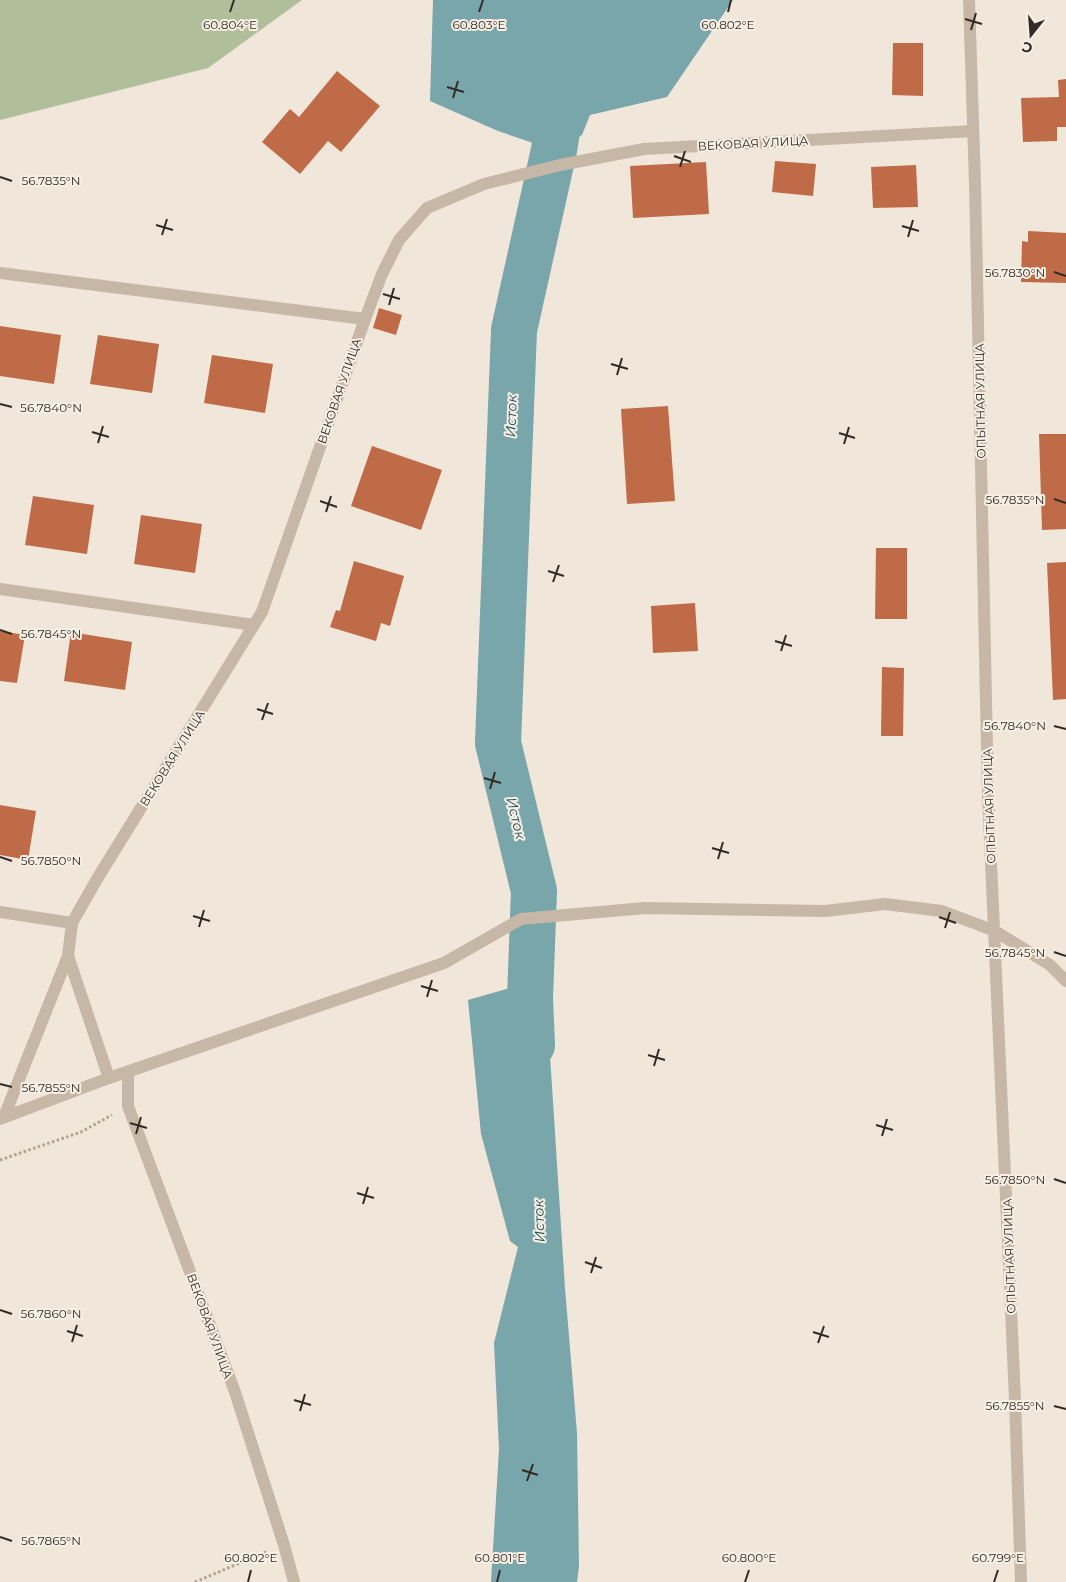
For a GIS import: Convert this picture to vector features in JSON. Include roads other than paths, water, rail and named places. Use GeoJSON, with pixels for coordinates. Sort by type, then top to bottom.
{"type":"FeatureCollection","features":[{"type":"Feature","properties":{"kind":"street","name":"ОПЫТНАЯ УЛИЦА"},"geometry":{"type":"LineString","coordinates":[[969,0],[988,795],[1015,1399],[1021,1582]]}},
{"type":"Feature","properties":{"kind":"street","name":"ВЕКОВАЯ УЛИЦА"},"geometry":{"type":"LineString","coordinates":[[109,1078],[68,956],[72,923],[97,879],[262,612],[364,319],[382,274],[399,240],[427,208],[484,184],[535,173],[560,165],[644,149],[973,131]]}},
{"type":"Feature","properties":{"kind":"street"},"geometry":{"type":"LineString","coordinates":[[0,273],[364,319]]}},
{"type":"Feature","properties":{"kind":"street"},"geometry":{"type":"LineString","coordinates":[[0,589],[254,625]]}},
{"type":"Feature","properties":{"kind":"street"},"geometry":{"type":"LineString","coordinates":[[2,1118],[109,1078],[444,963],[521,919],[645,908],[825,911],[885,904],[942,911],[995,931],[1050,965],[1066,982]]}},
{"type":"Feature","properties":{"kind":"street"},"geometry":{"type":"LineString","coordinates":[[0,912],[72,923]]}},
{"type":"Feature","properties":{"kind":"street"},"geometry":{"type":"LineString","coordinates":[[2,1118],[68,956]]}},
{"type":"Feature","properties":{"kind":"street","name":"ВЕКОВАЯ УЛИЦА"},"geometry":{"type":"LineString","coordinates":[[128,1072],[128,1106],[235,1392],[294,1582]]}},
{"type":"Feature","properties":{"kind":"water"},"geometry":{"type":"Polygon","coordinates":[[[433,0],[733,0],[667,97],[590,115],[582,135],[554,150],[498,131],[430,101],[433,0]]]}},
{"type":"Feature","properties":{"kind":"water"},"geometry":{"type":"Polygon","coordinates":[[[545,978],[565,1288],[577,1433],[579,1566],[577,1582],[491,1582],[499,1449],[494,1343],[518,1247],[510,1241],[481,1134],[468,1000],[545,978]]]}},
{"type":"Feature","properties":{"kind":"waterway","name":"Исток"},"geometry":{"type":"LineString","coordinates":[[532,1045],[530,998],[534,891],[498,743],[514,330],[554,150],[578,0]]}}]}
